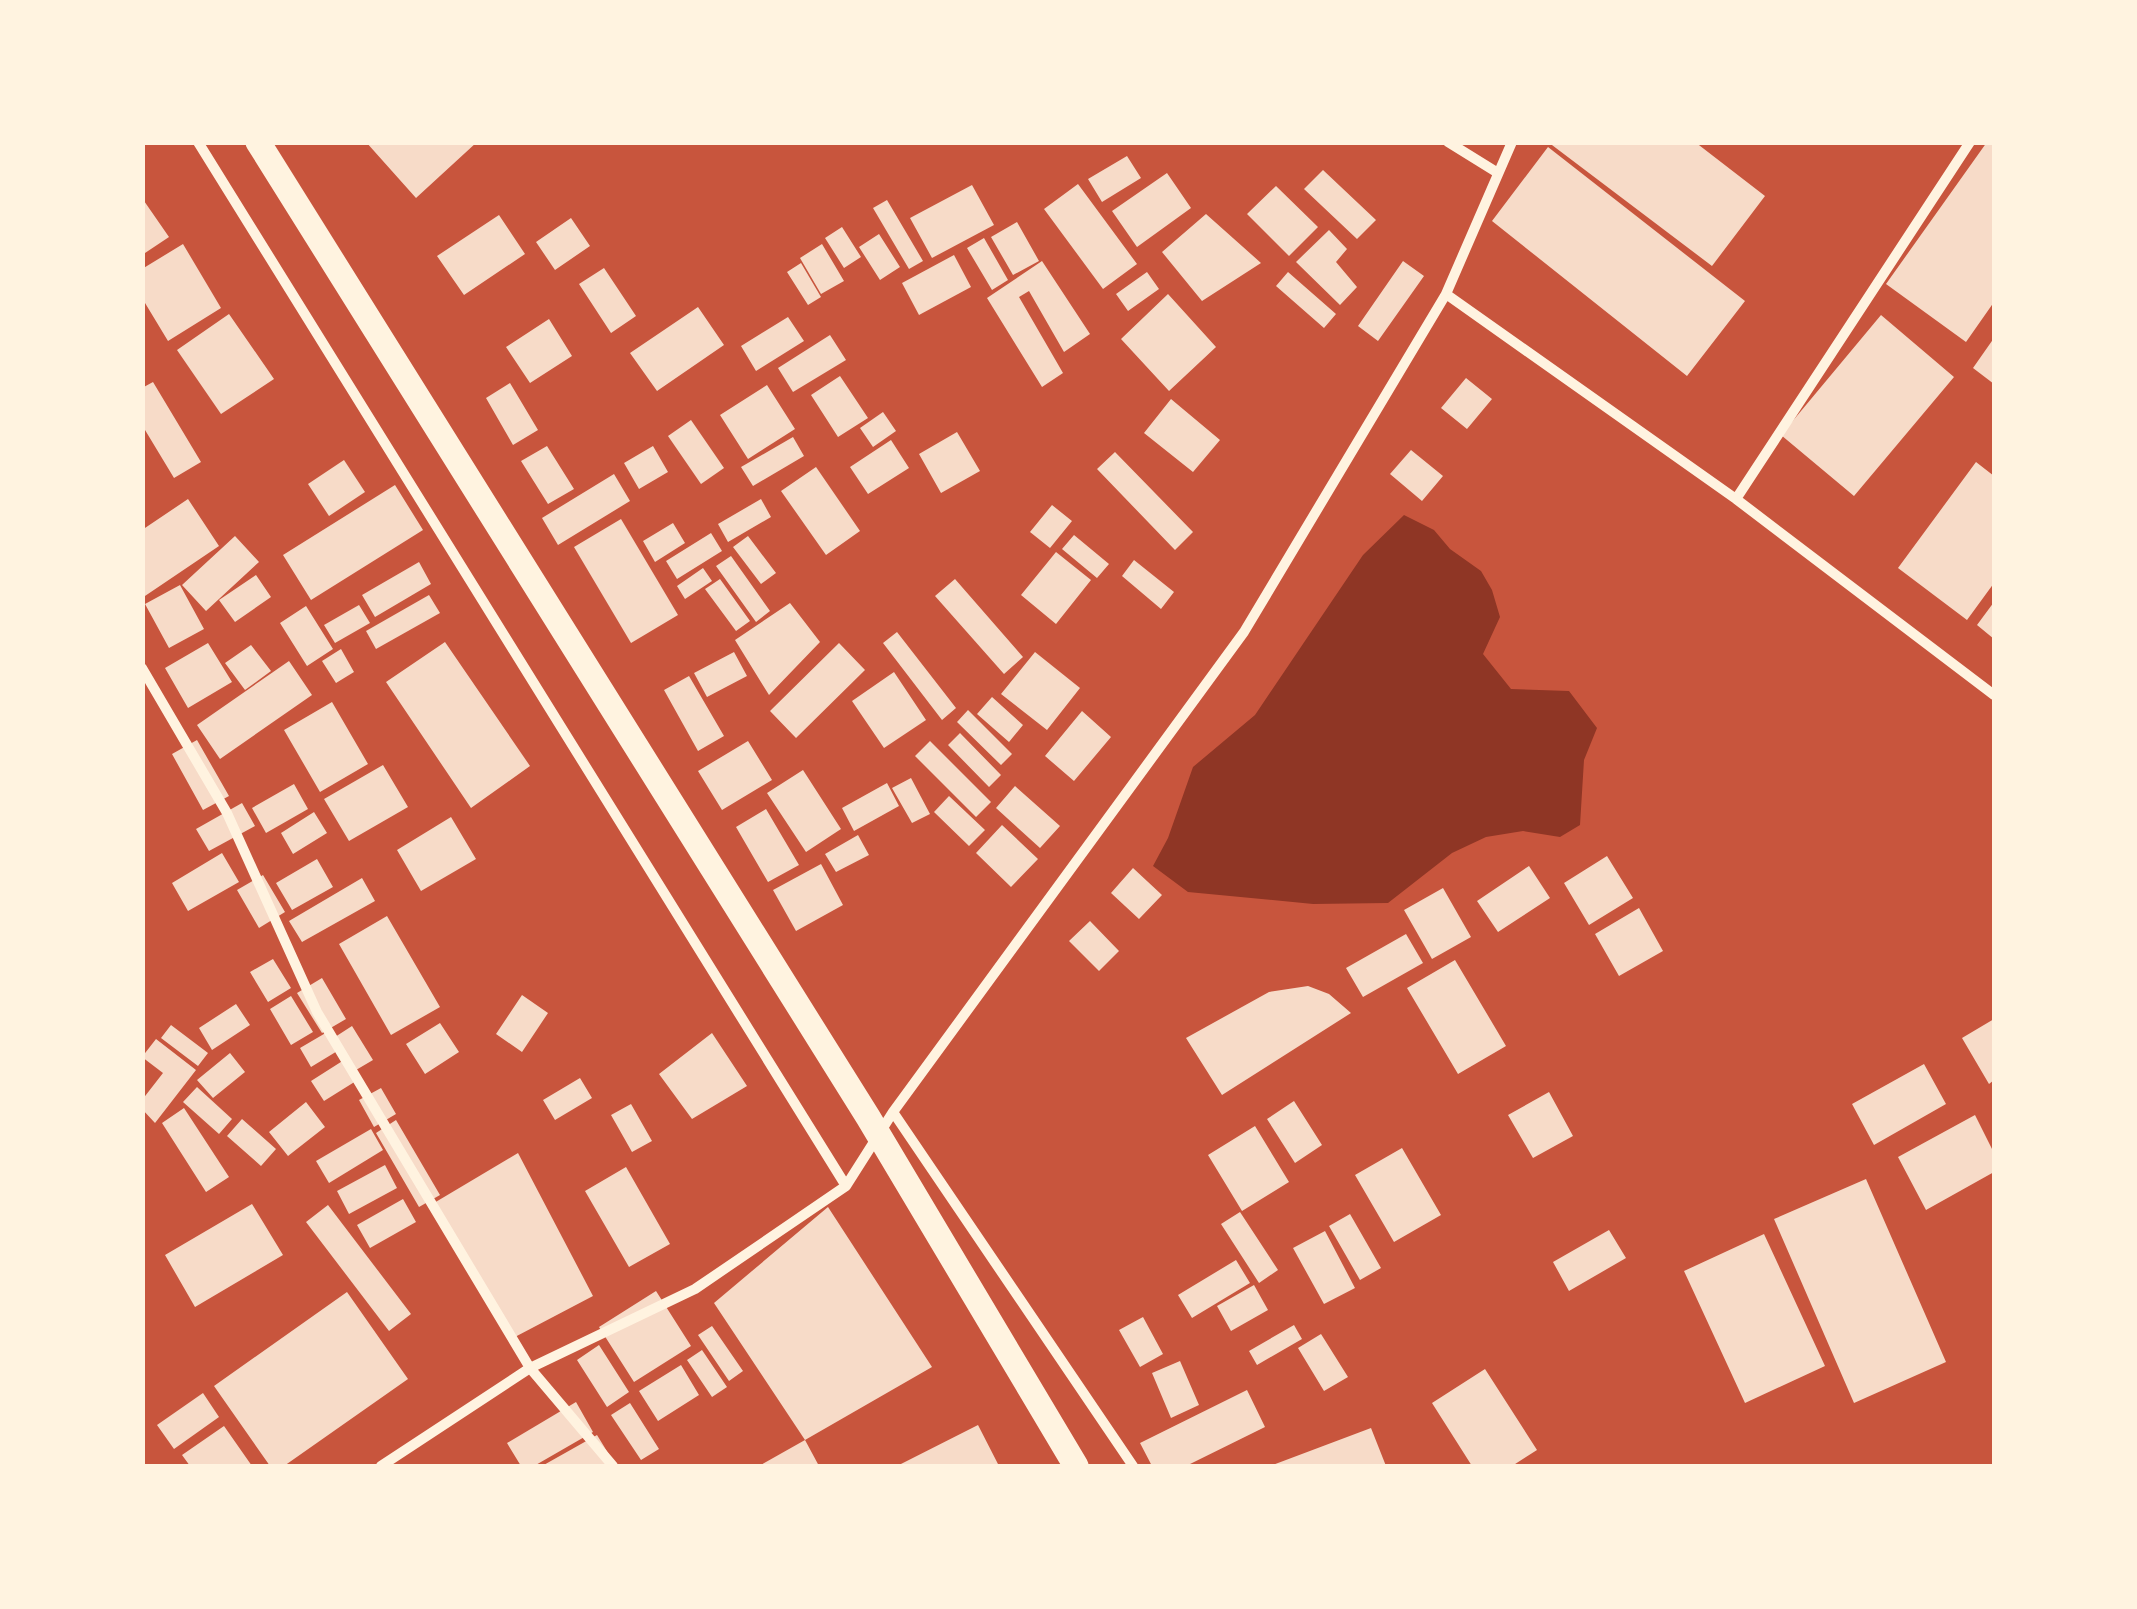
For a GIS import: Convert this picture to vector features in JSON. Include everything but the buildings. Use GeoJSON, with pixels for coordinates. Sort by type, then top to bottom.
{"type":"FeatureCollection","features":[{"type":"Feature","properties":{"kind":"main road"},"geometry":{"type":"LineString","coordinates":[[258,142],[868,1117],[1076,1466]]}},
{"type":"Feature","properties":{"kind":"street"},"geometry":{"type":"LineString","coordinates":[[198,142],[846,1186]]}},
{"type":"Feature","properties":{"kind":"street"},"geometry":{"type":"LineString","coordinates":[[1448,142],[1498,173]]}},
{"type":"Feature","properties":{"kind":"street"},"geometry":{"type":"LineString","coordinates":[[381,1466],[530,1368],[695,1290],[846,1186],[893,1112],[1244,632],[1446,294],[1512,142]]}},
{"type":"Feature","properties":{"kind":"street"},"geometry":{"type":"LineString","coordinates":[[1736,499],[1970,142]]}},
{"type":"Feature","properties":{"kind":"street"},"geometry":{"type":"LineString","coordinates":[[1446,294],[1736,499],[1994,695]]}},
{"type":"Feature","properties":{"kind":"street"},"geometry":{"type":"LineString","coordinates":[[142,668],[227,813],[317,1012],[530,1368],[613,1466]]}},
{"type":"Feature","properties":{"kind":"street"},"geometry":{"type":"LineString","coordinates":[[893,1112],[1133,1466]]}},
{"type":"Feature","properties":{"kind":"shaded area"},"geometry":{"type":"Polygon","coordinates":[[[1404,515],[1434,530],[1450,549],[1481,571],[1500,617],[1483,654],[1511,689],[1569,691],[1597,728],[1584,760],[1580,825],[1560,837],[1523,831],[1486,837],[1452,853],[1388,903],[1313,904],[1188,892],[1153,866],[1168,838],[1193,767],[1255,715],[1363,555],[1404,515]]]}}]}
